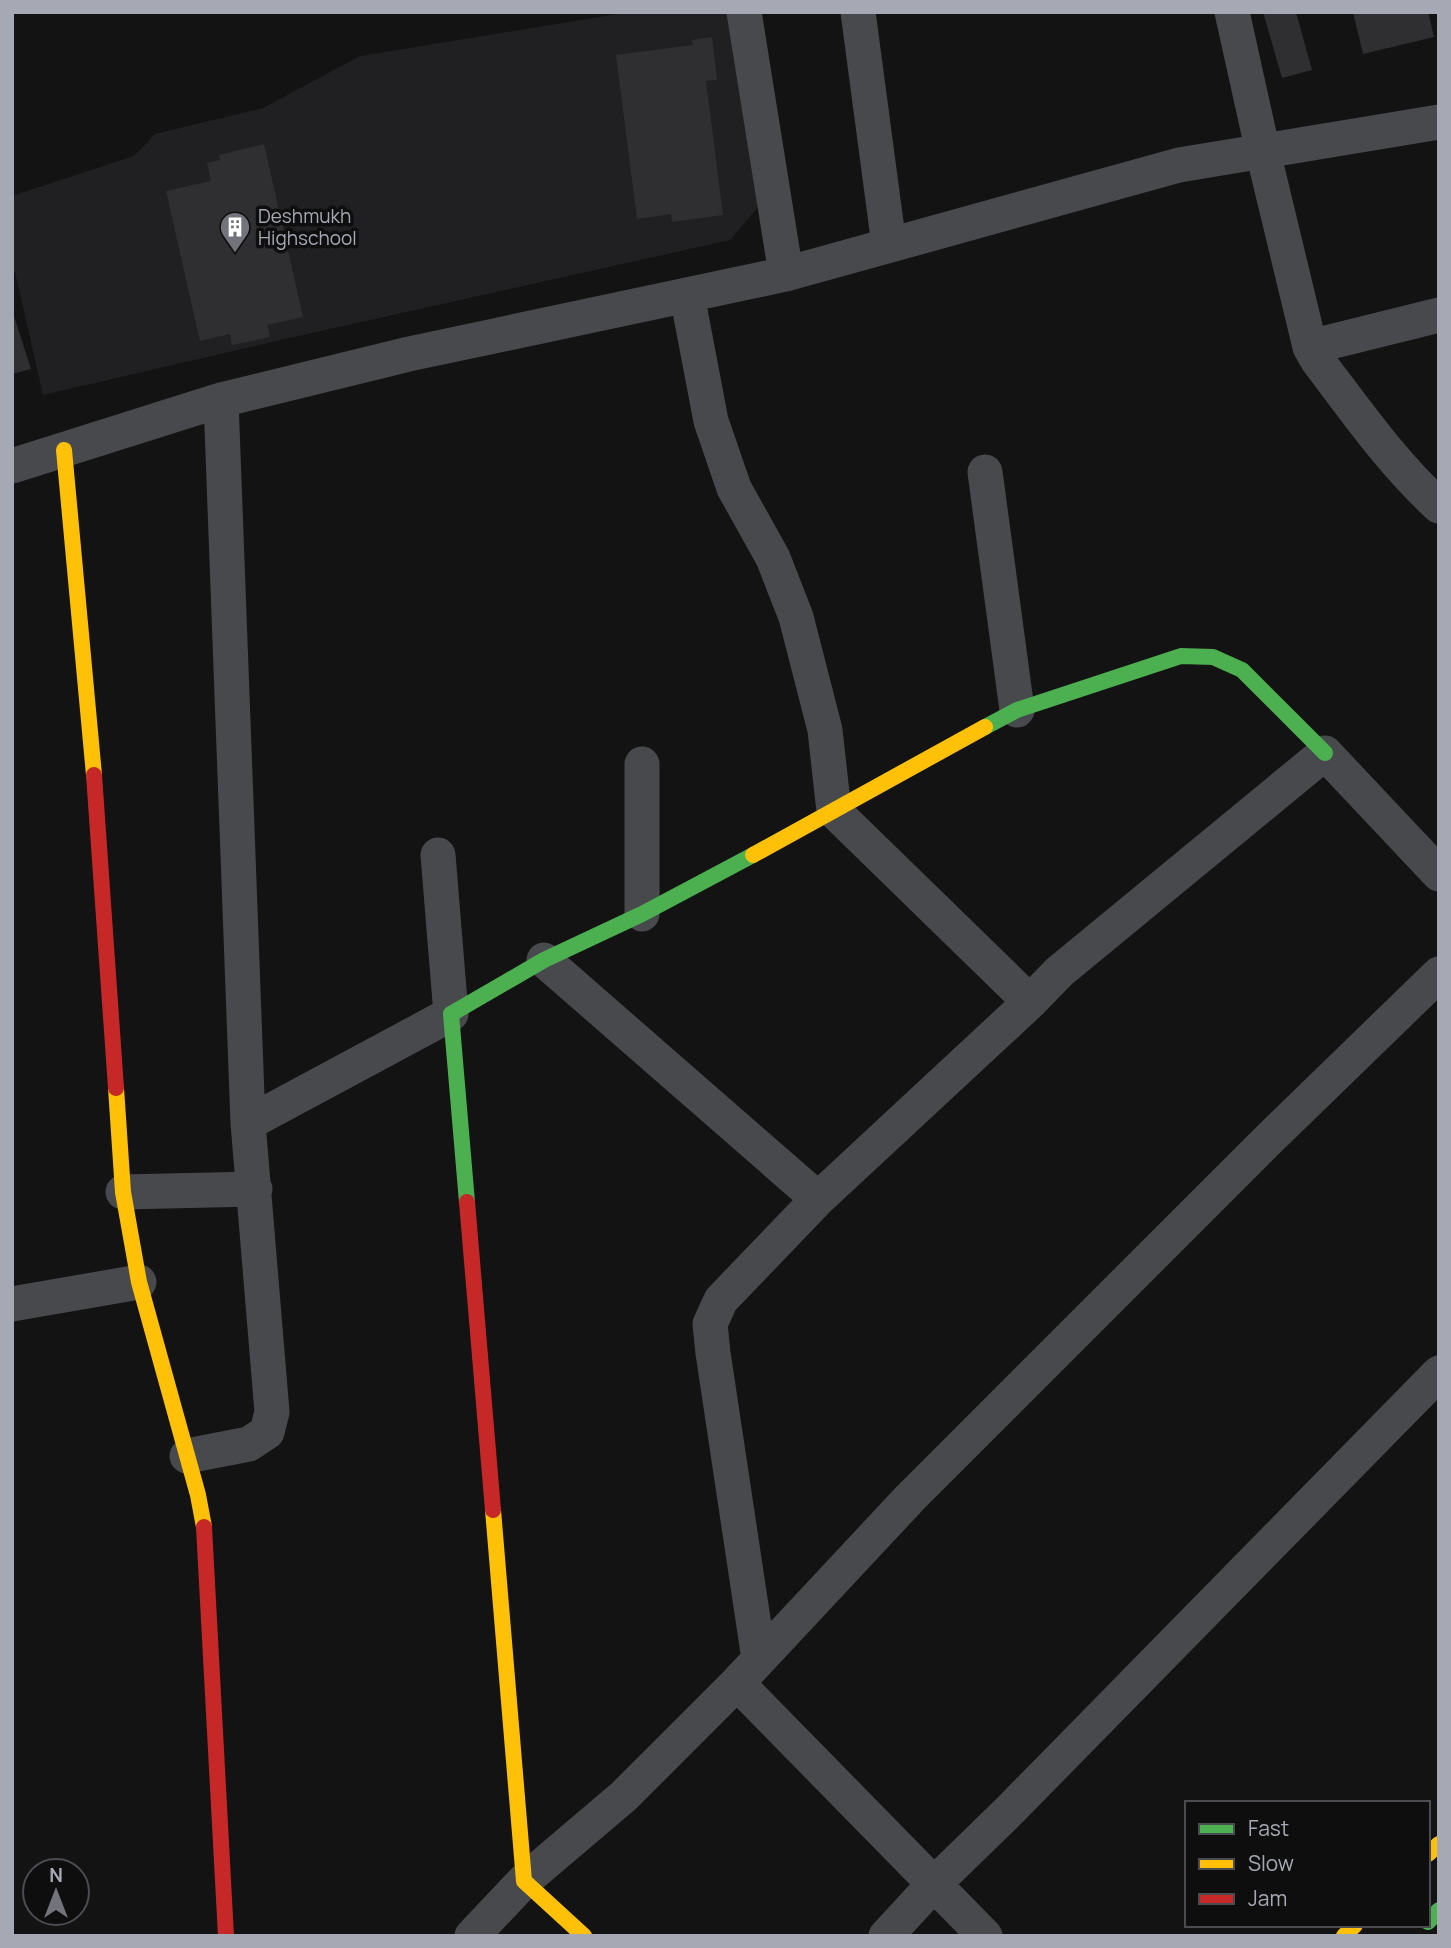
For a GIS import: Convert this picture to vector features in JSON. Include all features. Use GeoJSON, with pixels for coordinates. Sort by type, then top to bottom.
{"type":"FeatureCollection","features":[{"type":"Feature","properties":{"kind":"street"},"geometry":{"type":"LineString","coordinates":[[744,12],[786,274]]}},
{"type":"Feature","properties":{"kind":"street"},"geometry":{"type":"LineString","coordinates":[[858,12],[888,245]]}},
{"type":"Feature","properties":{"kind":"street"},"geometry":{"type":"LineString","coordinates":[[1232,12],[1310,347],[1318,362],[1382,445],[1432,489]]}},
{"type":"Feature","properties":{"kind":"street"},"geometry":{"type":"LineString","coordinates":[[12,466],[221,400],[409,354],[786,274],[1180,165],[1439,122]]}},
{"type":"Feature","properties":{"kind":"street"},"geometry":{"type":"LineString","coordinates":[[687,295],[711,421],[734,488],[773,558],[796,617],[825,730],[834,811],[1030,1002]]}},
{"type":"Feature","properties":{"kind":"street"},"geometry":{"type":"LineString","coordinates":[[1310,347],[1439,315]]}},
{"type":"Feature","properties":{"kind":"street"},"geometry":{"type":"LineString","coordinates":[[187,1456],[249,1444],[267,1432],[272,1412],[248,1123],[221,400]]}},
{"type":"Feature","properties":{"kind":"street"},"geometry":{"type":"LineString","coordinates":[[64,450],[95,781],[123,1192],[139,1282],[204,1525],[226,1936]]}},
{"type":"Feature","properties":{"kind":"street"},"geometry":{"type":"LineString","coordinates":[[985,472],[1017,710]]}},
{"type":"Feature","properties":{"kind":"street"},"geometry":{"type":"LineString","coordinates":[[248,1123],[451,1014],[544,960],[642,914],[1017,710],[1181,656],[1213,657],[1242,670],[1439,874]]}},
{"type":"Feature","properties":{"kind":"street"},"geometry":{"type":"LineString","coordinates":[[985,1936],[934,1884],[748,1671],[710,1324],[720,1300],[818,1199],[1059,972],[1325,753]]}},
{"type":"Feature","properties":{"kind":"street"},"geometry":{"type":"LineString","coordinates":[[642,764],[642,914]]}},
{"type":"Feature","properties":{"kind":"street"},"geometry":{"type":"LineString","coordinates":[[438,855],[524,1881],[584,1936]]}},
{"type":"Feature","properties":{"kind":"street"},"geometry":{"type":"LineString","coordinates":[[544,960],[818,1199]]}},
{"type":"Feature","properties":{"kind":"street"},"geometry":{"type":"LineString","coordinates":[[472,1936],[524,1881],[624,1796],[748,1671],[910,1497],[1439,974]]}},
{"type":"Feature","properties":{"kind":"street"},"geometry":{"type":"LineString","coordinates":[[123,1192],[255,1189]]}},
{"type":"Feature","properties":{"kind":"street"},"geometry":{"type":"LineString","coordinates":[[12,1304],[139,1282]]}},
{"type":"Feature","properties":{"kind":"street"},"geometry":{"type":"LineString","coordinates":[[886,1936],[934,1884],[1439,1373]]}},
{"type":"Feature","properties":{"kind":"shaded area"},"geometry":{"type":"Polygon","coordinates":[[[630,12],[727,12],[758,207],[730,240],[43,395],[15,272],[12,272],[12,196],[134,156],[155,134],[263,108],[360,56],[630,12]]]}},
{"type":"Feature","properties":{"kind":"building"},"geometry":{"type":"Polygon","coordinates":[[[1263,12],[1296,12],[1312,70],[1282,78],[1263,12]]]}},
{"type":"Feature","properties":{"kind":"building"},"geometry":{"type":"Polygon","coordinates":[[[1353,12],[1428,12],[1434,37],[1363,54],[1353,12]]]}},
{"type":"Feature","properties":{"kind":"building"},"geometry":{"type":"Polygon","coordinates":[[[712,37],[717,80],[706,81],[723,215],[672,222],[671,214],[637,219],[616,55],[693,45],[692,40],[712,37]]]}},
{"type":"Feature","properties":{"kind":"building","name":"Deshmukh Highschool"},"geometry":{"type":"Polygon","coordinates":[[[264,144],[303,317],[267,325],[270,337],[232,345],[230,334],[200,341],[166,191],[211,181],[207,163],[220,160],[219,155],[264,144]]]}},
{"type":"Feature","properties":{"kind":"building"},"geometry":{"type":"Polygon","coordinates":[[[12,310],[31,369],[12,374],[12,310]]]}},
{"type":"Feature","properties":{"kind":"traffic: fast"},"geometry":{"type":"LineString","coordinates":[[985,727],[1017,710],[1181,656],[1213,657],[1242,670],[1325,753]]}},
{"type":"Feature","properties":{"kind":"traffic: fast"},"geometry":{"type":"LineString","coordinates":[[467,1202],[451,1014],[544,960],[642,914],[753,855]]}},
{"type":"Feature","properties":{"kind":"traffic: fast"},"geometry":{"type":"LineString","coordinates":[[1430,1920],[1439,1910]]}},
{"type":"Feature","properties":{"kind":"traffic: slow"},"geometry":{"type":"LineString","coordinates":[[64,450],[94,775]]}},
{"type":"Feature","properties":{"kind":"traffic: slow"},"geometry":{"type":"LineString","coordinates":[[753,855],[985,727]]}},
{"type":"Feature","properties":{"kind":"traffic: slow"},"geometry":{"type":"LineString","coordinates":[[116,1088],[123,1192],[139,1282],[198,1495],[204,1527]]}},
{"type":"Feature","properties":{"kind":"traffic: slow"},"geometry":{"type":"LineString","coordinates":[[493,1510],[524,1881],[584,1936]]}},
{"type":"Feature","properties":{"kind":"traffic: slow"},"geometry":{"type":"LineString","coordinates":[[1430,1852],[1439,1844]]}},
{"type":"Feature","properties":{"kind":"traffic: slow"},"geometry":{"type":"LineString","coordinates":[[1344,1936],[1353,1927]]}},
{"type":"Feature","properties":{"kind":"traffic: jam"},"geometry":{"type":"LineString","coordinates":[[94,775],[116,1088]]}},
{"type":"Feature","properties":{"kind":"traffic: jam"},"geometry":{"type":"LineString","coordinates":[[467,1202],[493,1510]]}},
{"type":"Feature","properties":{"kind":"traffic: jam"},"geometry":{"type":"LineString","coordinates":[[204,1527],[226,1936]]}},
{"type":"Feature","properties":{"kind":"place","name":"Deshmukh Highschool"},"geometry":{"type":"Point","coordinates":[235,254]}}]}
